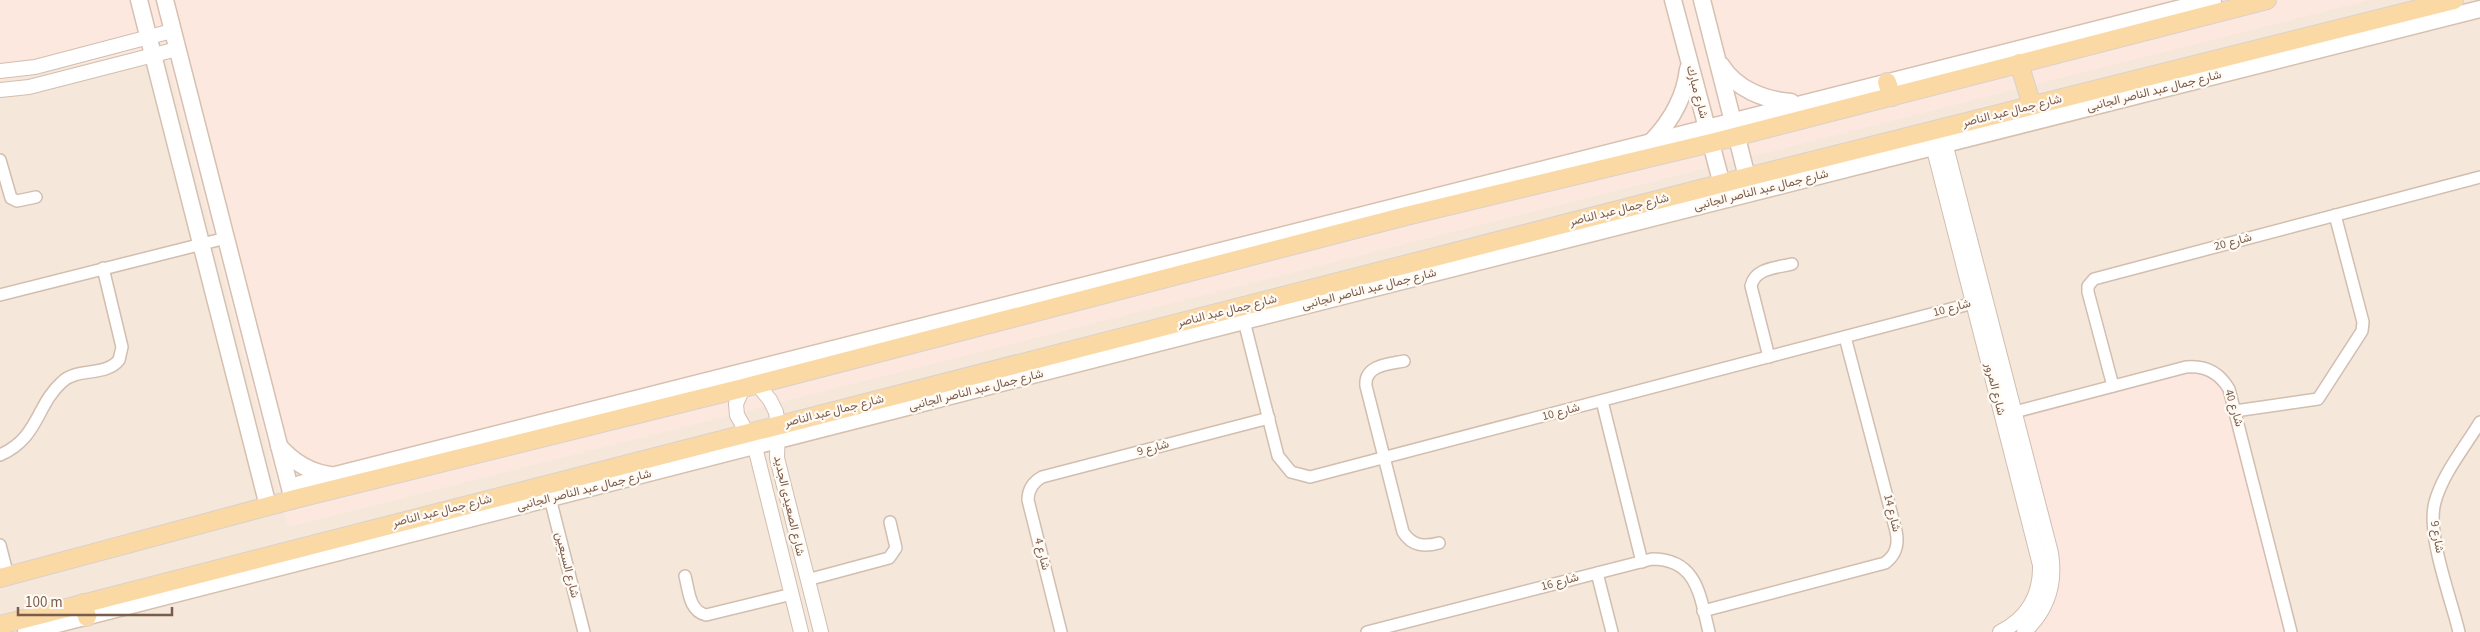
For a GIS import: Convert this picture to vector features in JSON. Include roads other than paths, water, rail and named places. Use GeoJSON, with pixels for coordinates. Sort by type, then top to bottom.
{"type":"FeatureCollection","features":[{"type":"Feature","properties":{"kind":"main road"},"geometry":{"type":"LineString","coordinates":[[140,0],[268,506]]}},
{"type":"Feature","properties":{"kind":"main road"},"geometry":{"type":"LineString","coordinates":[[165,0],[294,499]]}},
{"type":"Feature","properties":{"kind":"main road","name":"شارع مبارك"},"geometry":{"type":"LineString","coordinates":[[1673,0],[1724,191]]}},
{"type":"Feature","properties":{"kind":"main road"},"geometry":{"type":"LineString","coordinates":[[1702,0],[1748,177]]}},
{"type":"Feature","properties":{"kind":"main road"},"geometry":{"type":"LineString","coordinates":[[1708,24],[1712,0]]}},
{"type":"Feature","properties":{"kind":"main road"},"geometry":{"type":"LineString","coordinates":[[4,577],[294,499],[464,450],[1404,210],[1708,135],[2219,4],[2267,0]]}},
{"type":"Feature","properties":{"kind":"main road","name":"شارع جمال عبد الناصر"},"geometry":{"type":"LineString","coordinates":[[0,625],[85,610],[470,512],[1724,191],[1748,177],[1937,138],[2032,106],[2454,0]]}},
{"type":"Feature","properties":{"kind":"main road"},"geometry":{"type":"LineString","coordinates":[[1717,58],[1725,71],[1748,90],[1776,100],[1806,101],[1889,89],[2019,63],[2219,4]]}},
{"type":"Feature","properties":{"kind":"main road","name":"شارع جمال عبد الناصر الجانبى"},"geometry":{"type":"LineString","coordinates":[[778,433],[1244,321],[1724,191],[1937,138],[2480,9]]}},
{"type":"Feature","properties":{"kind":"main road"},"geometry":{"type":"LineString","coordinates":[[2019,63],[2032,106]]}},
{"type":"Feature","properties":{"kind":"main road"},"geometry":{"type":"LineString","coordinates":[[1652,141],[1668,122],[1680,100],[1689,64]]}},
{"type":"Feature","properties":{"kind":"main road"},"geometry":{"type":"LineString","coordinates":[[1735,128],[1806,101]]}},
{"type":"Feature","properties":{"kind":"main road"},"geometry":{"type":"LineString","coordinates":[[1404,210],[1652,141],[1708,135]]}},
{"type":"Feature","properties":{"kind":"main road"},"geometry":{"type":"LineString","coordinates":[[294,499],[294,490],[297,485],[750,386],[917,335]]}},
{"type":"Feature","properties":{"kind":"main road"},"geometry":{"type":"LineString","coordinates":[[279,445],[288,456],[311,470],[337,476]]}},
{"type":"Feature","properties":{"kind":"main road","name":"شارع جمال عبد الناصر الجانبى"},"geometry":{"type":"LineString","coordinates":[[470,512],[550,498],[619,474]]}},
{"type":"Feature","properties":{"kind":"main road"},"geometry":{"type":"LineString","coordinates":[[26,632],[85,610]]}},
{"type":"Feature","properties":{"kind":"street"},"geometry":{"type":"LineString","coordinates":[[0,71],[35,67],[172,31]]}},
{"type":"Feature","properties":{"kind":"street"},"geometry":{"type":"LineString","coordinates":[[0,90],[29,87],[177,49]]}},
{"type":"Feature","properties":{"kind":"street","name":"شارع المرور"},"geometry":{"type":"LineString","coordinates":[[1937,138],[2008,413],[2052,564],[2051,586],[2046,602],[2038,617],[2024,632]]}},
{"type":"Feature","properties":{"kind":"street"},"geometry":{"type":"LineString","coordinates":[[0,160],[11,198],[17,201],[36,197]]}},
{"type":"Feature","properties":{"kind":"street","name":"شارع 20"},"geometry":{"type":"LineString","coordinates":[[2113,386],[2088,292],[2088,286],[2092,280],[2480,177]]}},
{"type":"Feature","properties":{"kind":"street"},"geometry":{"type":"LineString","coordinates":[[2235,411],[2318,399],[2325,392],[2362,331],[2361,311],[2335,215]]}},
{"type":"Feature","properties":{"kind":"street"},"geometry":{"type":"LineString","coordinates":[[0,295],[226,238]]}},
{"type":"Feature","properties":{"kind":"street"},"geometry":{"type":"LineString","coordinates":[[1769,357],[1750,290],[1752,282],[1762,271],[1792,264]]}},
{"type":"Feature","properties":{"kind":"street"},"geometry":{"type":"LineString","coordinates":[[0,455],[16,446],[28,434],[64,380],[75,374],[108,369],[119,360],[122,347],[103,268]]}},
{"type":"Feature","properties":{"kind":"street","name":"شارع 10"},"geometry":{"type":"LineString","coordinates":[[1244,321],[1278,456],[1286,467],[1298,475],[1317,477],[1979,301]]}},
{"type":"Feature","properties":{"kind":"street","name":"شارع 14"},"geometry":{"type":"LineString","coordinates":[[1704,611],[1885,563],[1894,555],[1898,543],[1896,531],[1845,337]]}},
{"type":"Feature","properties":{"kind":"street"},"geometry":{"type":"LineString","coordinates":[[1404,361],[1376,367],[1366,378],[1384,459],[1406,536],[1419,545],[1439,543]]}},
{"type":"Feature","properties":{"kind":"street","name":"شارع 40"},"geometry":{"type":"LineString","coordinates":[[2008,413],[2186,367],[2201,367],[2215,373],[2226,382],[2235,411],[2291,632]]}},
{"type":"Feature","properties":{"kind":"street","name":"شارع الصعيدى الجديد"},"geometry":{"type":"LineString","coordinates":[[801,632],[752,440],[739,421],[736,410],[737,399],[750,386],[774,406],[778,433],[777,458],[820,632]]}},
{"type":"Feature","properties":{"kind":"street"},"geometry":{"type":"LineString","coordinates":[[1602,401],[1642,562]]}},
{"type":"Feature","properties":{"kind":"street","name":"شارع المرور"},"geometry":{"type":"LineString","coordinates":[[2000,632],[2015,623],[2028,610],[2036,593],[2040,575],[2038,556],[2008,413]]}},
{"type":"Feature","properties":{"kind":"street","name":"شارع 9"},"geometry":{"type":"LineString","coordinates":[[1037,479],[1269,418]]}},
{"type":"Feature","properties":{"kind":"street","name":"شارع 9"},"geometry":{"type":"LineString","coordinates":[[2460,632],[2435,538],[2433,513],[2442,484],[2480,422]]}},
{"type":"Feature","properties":{"kind":"street","name":"شارع 4"},"geometry":{"type":"LineString","coordinates":[[1037,479],[1030,487],[1028,500],[1061,632]]}},
{"type":"Feature","properties":{"kind":"street","name":"شارع السبعين"},"geometry":{"type":"LineString","coordinates":[[550,498],[584,632]]}},
{"type":"Feature","properties":{"kind":"street"},"geometry":{"type":"LineString","coordinates":[[807,580],[889,558],[896,548],[890,522]]}},
{"type":"Feature","properties":{"kind":"street"},"geometry":{"type":"LineString","coordinates":[[0,545],[4,577]]}},
{"type":"Feature","properties":{"kind":"street","name":"شارع 16"},"geometry":{"type":"LineString","coordinates":[[1368,632],[1597,573],[1661,559],[1682,567],[1696,582],[1709,632]]}},
{"type":"Feature","properties":{"kind":"street"},"geometry":{"type":"LineString","coordinates":[[1597,573],[1612,632]]}},
{"type":"Feature","properties":{"kind":"street"},"geometry":{"type":"LineString","coordinates":[[685,576],[693,606],[698,612],[706,616],[792,594]]}}]}
